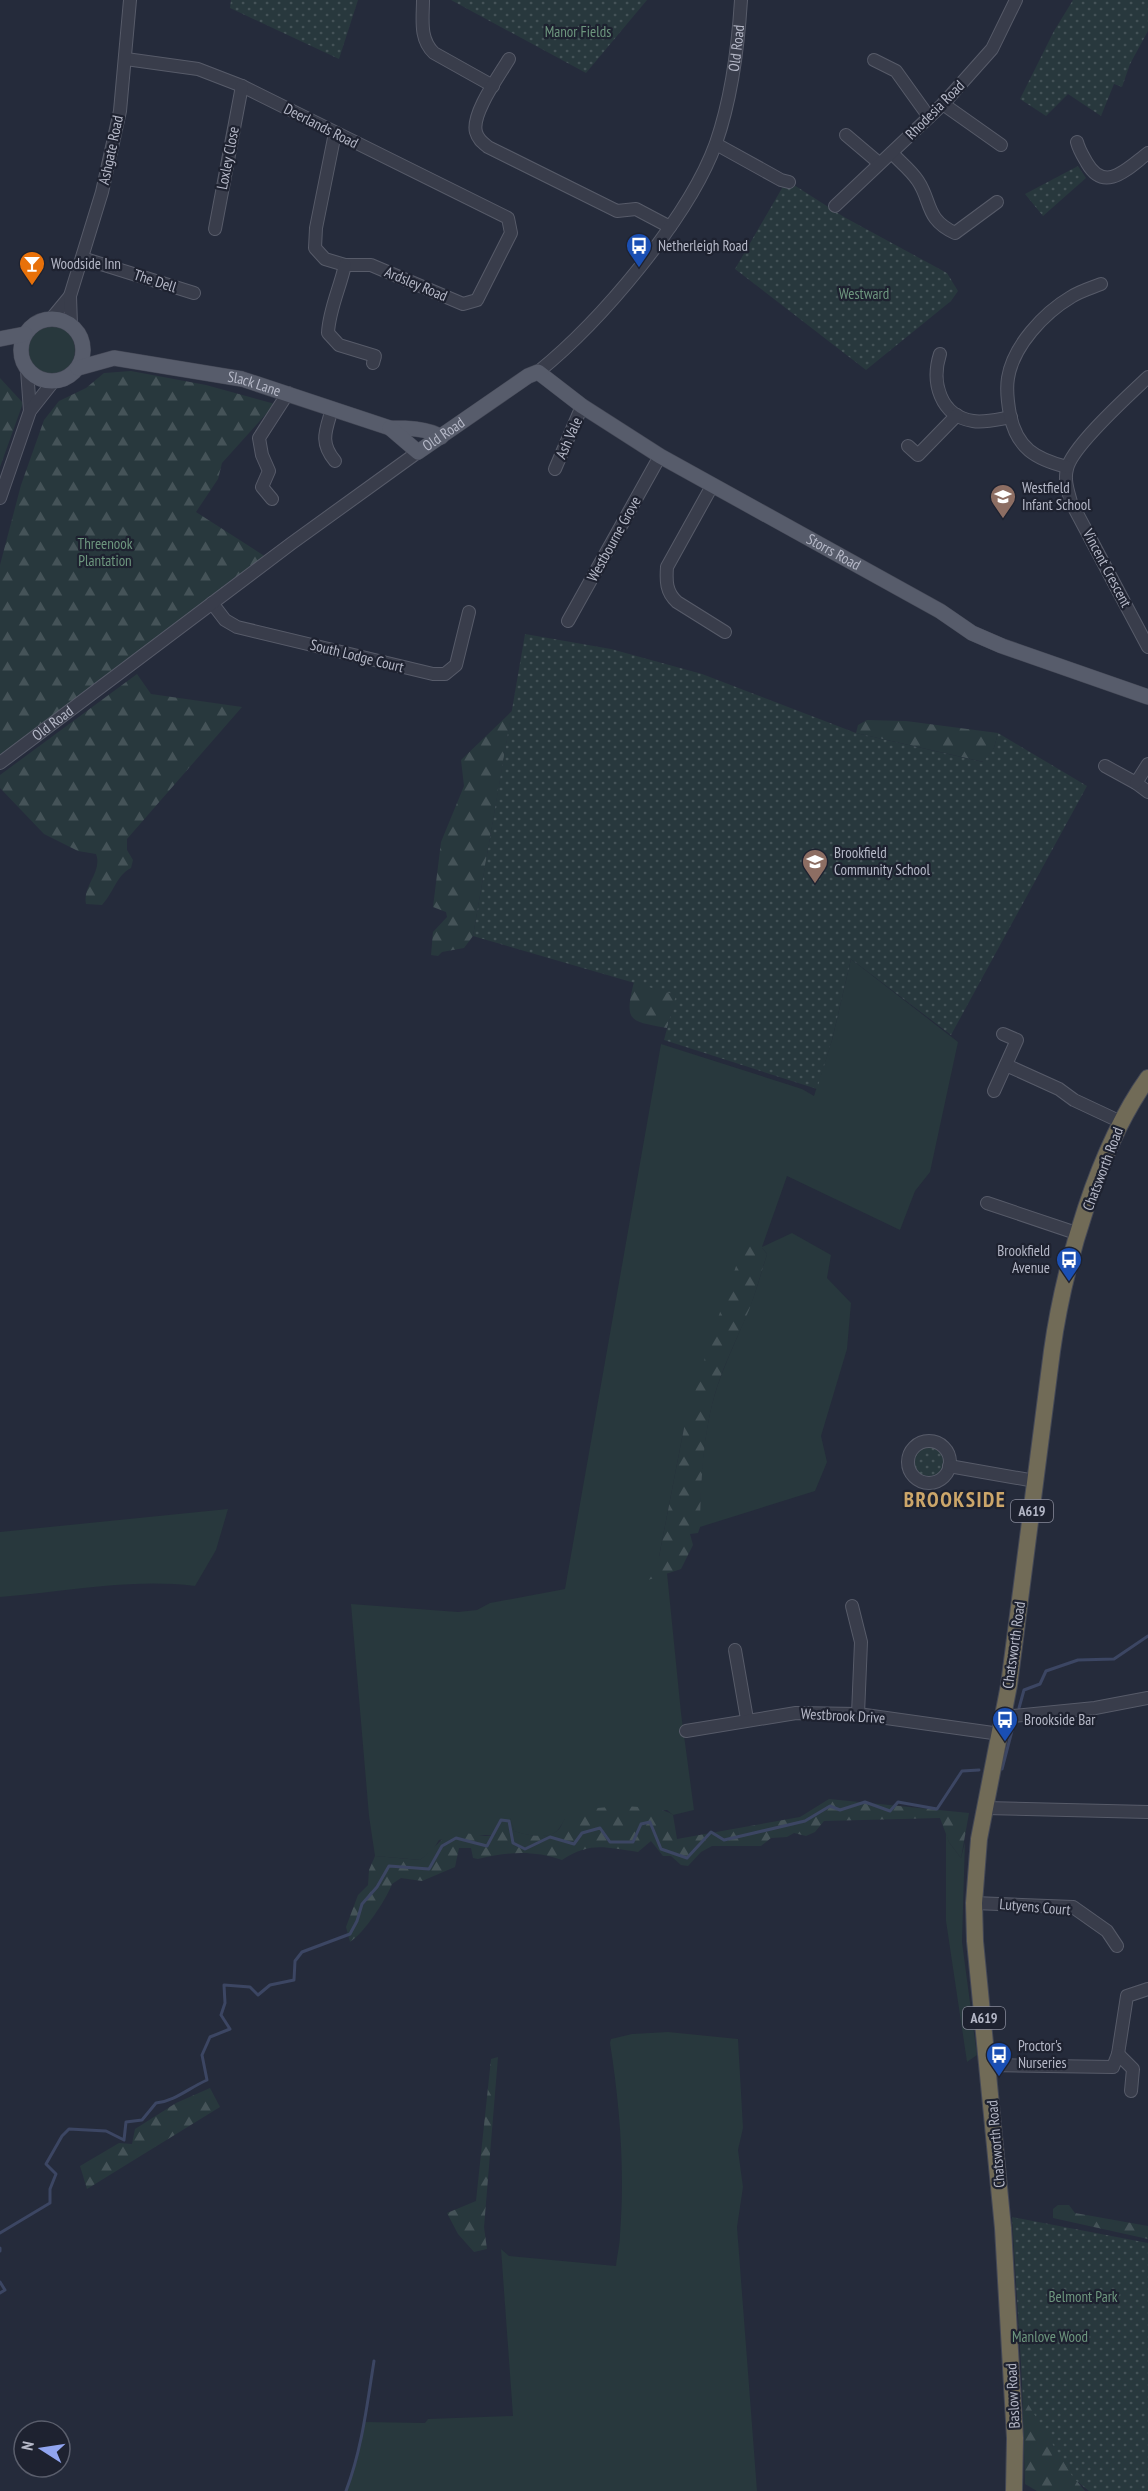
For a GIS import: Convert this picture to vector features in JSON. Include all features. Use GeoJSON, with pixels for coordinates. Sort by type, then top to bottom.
{"type":"FeatureCollection","features":[{"type":"Feature","properties":{"kind":"highway","name":"Chatsworth Road"},"geometry":{"type":"LineString","coordinates":[[1003,2228],[975,1941],[974,1903],[980,1839],[1003,1717],[1055,1330],[1067,1274],[1079,1234],[1121,1122],[1148,1077]]}},
{"type":"Feature","properties":{"kind":"highway","name":"Baslow Road"},"geometry":{"type":"LineString","coordinates":[[1003,2228],[1015,2438],[1014,2491]]}},
{"type":"Feature","properties":{"kind":"main road"},"geometry":{"type":"LineString","coordinates":[[51,319],[75,332],[83,353],[78,368],[67,378],[53,382],[34,376],[27,370],[21,353],[25,334],[36,323],[51,319]]}},
{"type":"Feature","properties":{"kind":"main road","name":"Slack Lane"},"geometry":{"type":"LineString","coordinates":[[75,332],[114,358],[242,379],[390,428],[436,433],[441,437]]}},
{"type":"Feature","properties":{"kind":"main road"},"geometry":{"type":"LineString","coordinates":[[0,339],[25,334]]}},
{"type":"Feature","properties":{"kind":"main road"},"geometry":{"type":"LineString","coordinates":[[0,339],[21,353]]}},
{"type":"Feature","properties":{"kind":"main road","name":"Slack Lane"},"geometry":{"type":"LineString","coordinates":[[78,368],[114,358]]}},
{"type":"Feature","properties":{"kind":"main road","name":"Storrs Road"},"geometry":{"type":"LineString","coordinates":[[538,372],[582,406],[660,456],[940,611],[972,633],[1002,646],[1148,697]]}},
{"type":"Feature","properties":{"kind":"main road","name":"Old Road"},"geometry":{"type":"LineString","coordinates":[[418,453],[528,376],[538,372]]}},
{"type":"Feature","properties":{"kind":"main road","name":"Slack Lane"},"geometry":{"type":"LineString","coordinates":[[390,428],[418,453]]}},
{"type":"Feature","properties":{"kind":"street","name":"Ashgate Road"},"geometry":{"type":"LineString","coordinates":[[51,319],[70,296],[110,162],[120,111],[130,0]]}},
{"type":"Feature","properties":{"kind":"street"},"geometry":{"type":"LineString","coordinates":[[423,0],[423,37],[426,46],[434,53],[493,86]]}},
{"type":"Feature","properties":{"kind":"street","name":"Old Road"},"geometry":{"type":"LineString","coordinates":[[538,372],[555,358],[616,295],[670,227],[696,187],[716,144],[737,61],[741,0]]}},
{"type":"Feature","properties":{"kind":"street","name":"Rhodesia Road"},"geometry":{"type":"LineString","coordinates":[[836,206],[943,104],[992,49],[1016,0]]}},
{"type":"Feature","properties":{"kind":"street","name":"Deerlands Road"},"geometry":{"type":"LineString","coordinates":[[126,59],[198,69],[242,86],[508,218]]}},
{"type":"Feature","properties":{"kind":"street"},"geometry":{"type":"LineString","coordinates":[[509,59],[476,117],[475,130],[479,139],[488,147],[617,212],[636,209],[670,227]]}},
{"type":"Feature","properties":{"kind":"street"},"geometry":{"type":"LineString","coordinates":[[874,60],[896,71],[929,117]]}},
{"type":"Feature","properties":{"kind":"street","name":"Loxley Close"},"geometry":{"type":"LineString","coordinates":[[215,229],[242,86]]}},
{"type":"Feature","properties":{"kind":"street"},"geometry":{"type":"LineString","coordinates":[[943,104],[1001,145]]}},
{"type":"Feature","properties":{"kind":"street","name":"Ardsley Road"},"geometry":{"type":"LineString","coordinates":[[335,133],[316,228],[315,248],[325,259],[345,265],[371,265],[463,304],[477,300],[511,233],[508,218]]}},
{"type":"Feature","properties":{"kind":"street"},"geometry":{"type":"LineString","coordinates":[[846,135],[879,163]]}},
{"type":"Feature","properties":{"kind":"street"},"geometry":{"type":"LineString","coordinates":[[1077,142],[1093,174],[1102,178],[1115,177],[1148,153]]}},
{"type":"Feature","properties":{"kind":"street"},"geometry":{"type":"LineString","coordinates":[[716,144],[781,180],[789,182]]}},
{"type":"Feature","properties":{"kind":"street"},"geometry":{"type":"LineString","coordinates":[[892,153],[919,181],[929,209],[945,228],[955,233],[997,202]]}},
{"type":"Feature","properties":{"kind":"street","name":"The Dell"},"geometry":{"type":"LineString","coordinates":[[82,258],[194,293]]}},
{"type":"Feature","properties":{"kind":"street"},"geometry":{"type":"LineString","coordinates":[[345,265],[340,288],[329,317],[328,333],[339,345],[375,356],[373,363]]}},
{"type":"Feature","properties":{"kind":"street"},"geometry":{"type":"LineString","coordinates":[[1101,284],[1071,297],[1043,319],[1018,350],[1008,378],[1008,404],[1017,437],[1025,448],[1050,463],[1067,467],[1074,453],[1108,414],[1148,377]]}},
{"type":"Feature","properties":{"kind":"street","name":"Ashgate Road"},"geometry":{"type":"LineString","coordinates":[[70,296],[75,332]]}},
{"type":"Feature","properties":{"kind":"street"},"geometry":{"type":"LineString","coordinates":[[940,354],[935,369],[936,386],[945,406],[963,419],[975,422],[1011,417]]}},
{"type":"Feature","properties":{"kind":"street"},"geometry":{"type":"LineString","coordinates":[[27,370],[30,411]]}},
{"type":"Feature","properties":{"kind":"street"},"geometry":{"type":"LineString","coordinates":[[0,498],[30,411],[53,382]]}},
{"type":"Feature","properties":{"kind":"street"},"geometry":{"type":"LineString","coordinates":[[272,499],[262,487],[269,471],[262,455],[259,438],[288,393]]}},
{"type":"Feature","properties":{"kind":"street","name":"Ash Vale"},"geometry":{"type":"LineString","coordinates":[[555,469],[582,406]]}},
{"type":"Feature","properties":{"kind":"street"},"geometry":{"type":"LineString","coordinates":[[332,409],[325,443],[326,450],[335,461]]}},
{"type":"Feature","properties":{"kind":"street"},"geometry":{"type":"LineString","coordinates":[[908,446],[918,455],[957,415]]}},
{"type":"Feature","properties":{"kind":"street","name":"Old Road"},"geometry":{"type":"LineString","coordinates":[[0,764],[212,603],[418,453]]}},
{"type":"Feature","properties":{"kind":"street","name":"Westbourne Grove"},"geometry":{"type":"LineString","coordinates":[[568,621],[660,456]]}},
{"type":"Feature","properties":{"kind":"street","name":"Vincent Crescent"},"geometry":{"type":"LineString","coordinates":[[1067,467],[1066,483],[1071,501],[1148,647]]}},
{"type":"Feature","properties":{"kind":"street"},"geometry":{"type":"LineString","coordinates":[[712,486],[667,567],[666,582],[672,597],[677,602],[725,632]]}},
{"type":"Feature","properties":{"kind":"street","name":"South Lodge Court"},"geometry":{"type":"LineString","coordinates":[[212,603],[225,620],[237,627],[433,674],[445,674],[456,665],[469,612]]}},
{"type":"Feature","properties":{"kind":"street"},"geometry":{"type":"LineString","coordinates":[[1136,783],[1148,764]]}},
{"type":"Feature","properties":{"kind":"street"},"geometry":{"type":"LineString","coordinates":[[1106,766],[1148,792]]}},
{"type":"Feature","properties":{"kind":"street"},"geometry":{"type":"LineString","coordinates":[[994,1091],[1017,1040],[1004,1034]]}},
{"type":"Feature","properties":{"kind":"street"},"geometry":{"type":"LineString","coordinates":[[1005,1065],[1059,1089],[1074,1100],[1121,1122]]}},
{"type":"Feature","properties":{"kind":"street"},"geometry":{"type":"LineString","coordinates":[[987,1203],[1079,1234]]}},
{"type":"Feature","properties":{"kind":"street"},"geometry":{"type":"LineString","coordinates":[[950,1466],[1035,1481]]}},
{"type":"Feature","properties":{"kind":"street"},"geometry":{"type":"LineString","coordinates":[[852,1606],[861,1642],[858,1714]]}},
{"type":"Feature","properties":{"kind":"street"},"geometry":{"type":"LineString","coordinates":[[735,1650],[747,1719]]}},
{"type":"Feature","properties":{"kind":"street"},"geometry":{"type":"LineString","coordinates":[[1003,1717],[1095,1708],[1148,1698]]}},
{"type":"Feature","properties":{"kind":"street","name":"Westbrook Drive"},"geometry":{"type":"LineString","coordinates":[[686,1731],[747,1719],[796,1713],[858,1714],[1000,1734]]}},
{"type":"Feature","properties":{"kind":"street"},"geometry":{"type":"LineString","coordinates":[[985,1808],[1148,1812]]}},
{"type":"Feature","properties":{"kind":"street","name":"Lutyens Court"},"geometry":{"type":"LineString","coordinates":[[974,1903],[1073,1908],[1107,1931],[1117,1946]]}},
{"type":"Feature","properties":{"kind":"street"},"geometry":{"type":"LineString","coordinates":[[988,2065],[1113,2067],[1118,2054],[1127,1996],[1148,1989]]}},
{"type":"Feature","properties":{"kind":"street"},"geometry":{"type":"LineString","coordinates":[[1118,2054],[1133,2069],[1131,2091]]}},
{"type":"Feature","properties":{"kind":"green space"},"geometry":{"type":"Polygon","coordinates":[[[231,0],[358,0],[339,59],[230,8],[231,0]]]}},
{"type":"Feature","properties":{"kind":"green space","name":"Manor Fields"},"geometry":{"type":"Polygon","coordinates":[[[451,0],[647,0],[586,73],[451,0]]]}},
{"type":"Feature","properties":{"kind":"green space"},"geometry":{"type":"Polygon","coordinates":[[[1073,0],[1148,0],[1148,31],[1130,64],[1122,87],[1114,84],[1101,116],[1068,94],[1046,116],[1020,99],[1054,31],[1073,0]]]}},
{"type":"Feature","properties":{"kind":"green space"},"geometry":{"type":"Polygon","coordinates":[[[1078,166],[1086,178],[1043,216],[1025,194],[1078,166]]]}},
{"type":"Feature","properties":{"kind":"green space","name":"Westward"},"geometry":{"type":"Polygon","coordinates":[[[785,183],[794,185],[844,217],[947,273],[958,291],[951,301],[866,370],[735,269],[785,183]]]}},
{"type":"Feature","properties":{"kind":"green space"},"geometry":{"type":"Polygon","coordinates":[[[50,325],[59,327],[70,336],[75,350],[73,359],[64,370],[50,375],[41,373],[30,364],[25,350],[27,341],[36,330],[50,325]]]}},
{"type":"Feature","properties":{"kind":"green space","name":"Threenook Plantation"},"geometry":{"type":"Polygon","coordinates":[[[131,371],[206,385],[275,404],[222,463],[218,479],[196,512],[266,557],[0,757],[0,565],[21,485],[44,420],[59,401],[86,388],[104,373],[131,371]]]}},
{"type":"Feature","properties":{"kind":"green space"},"geometry":{"type":"Polygon","coordinates":[[[0,378],[23,403],[0,467],[0,378]]]}},
{"type":"Feature","properties":{"kind":"green space","name":"Brookfield Community School"},"geometry":{"type":"Polygon","coordinates":[[[525,634],[611,649],[702,674],[856,733],[983,762],[994,748],[998,733],[1087,786],[951,1035],[851,959],[832,1040],[817,1089],[664,1040],[676,995],[473,936],[525,634]]]}},
{"type":"Feature","properties":{"kind":"green space"},"geometry":{"type":"Polygon","coordinates":[[[137,674],[151,694],[242,707],[127,839],[127,850],[133,860],[131,868],[118,880],[106,900],[102,905],[86,904],[87,891],[97,867],[96,854],[78,851],[44,834],[0,788],[0,775],[137,674]]]}},
{"type":"Feature","properties":{"kind":"green space"},"geometry":{"type":"Polygon","coordinates":[[[512,711],[473,936],[464,948],[442,952],[438,956],[431,955],[433,932],[447,917],[446,912],[433,907],[441,842],[464,786],[461,760],[512,711]]]}},
{"type":"Feature","properties":{"kind":"green space"},"geometry":{"type":"Polygon","coordinates":[[[867,720],[906,721],[998,733],[994,748],[984,762],[856,733],[858,725],[867,720]]]}},
{"type":"Feature","properties":{"kind":"green space"},"geometry":{"type":"Polygon","coordinates":[[[851,959],[958,1042],[930,1172],[915,1191],[900,1230],[787,1176],[762,1247],[792,1233],[831,1255],[827,1278],[851,1303],[847,1349],[821,1436],[827,1462],[815,1491],[700,1527],[702,1474],[708,1421],[717,1387],[758,1283],[767,1254],[762,1248],[684,1428],[659,1557],[660,1575],[667,1573],[681,1713],[694,1810],[673,1815],[667,1810],[565,1819],[553,1834],[542,1836],[514,1831],[510,1818],[498,1835],[471,1835],[439,1840],[433,1850],[420,1860],[375,1856],[369,1816],[351,1604],[458,1612],[477,1610],[490,1603],[565,1589],[661,1044],[802,1089],[814,1096],[832,1040],[851,959]]]}},
{"type":"Feature","properties":{"kind":"green space"},"geometry":{"type":"Polygon","coordinates":[[[634,982],[677,995],[667,1028],[637,1021],[632,1017],[630,1005],[634,982]]]}},
{"type":"Feature","properties":{"kind":"green space"},"geometry":{"type":"Polygon","coordinates":[[[751,1246],[762,1248],[767,1254],[752,1303],[724,1367],[712,1404],[704,1456],[700,1527],[698,1533],[690,1534],[693,1545],[681,1569],[642,1582],[641,1566],[659,1557],[684,1428],[710,1341],[742,1249],[751,1246]]]}},
{"type":"Feature","properties":{"kind":"green space"},"geometry":{"type":"Polygon","coordinates":[[[929,1445],[941,1450],[946,1462],[941,1474],[929,1479],[917,1474],[912,1462],[917,1450],[929,1445]]]}},
{"type":"Feature","properties":{"kind":"green space"},"geometry":{"type":"Polygon","coordinates":[[[228,1509],[216,1550],[195,1586],[122,1585],[0,1597],[0,1532],[228,1509]]]}},
{"type":"Feature","properties":{"kind":"green space"},"geometry":{"type":"Polygon","coordinates":[[[829,1799],[969,1813],[961,1858],[949,1842],[940,1818],[824,1821],[815,1832],[806,1836],[794,1833],[787,1837],[771,1838],[761,1846],[712,1846],[701,1852],[688,1866],[681,1865],[671,1856],[663,1856],[651,1841],[638,1852],[599,1847],[582,1850],[562,1860],[520,1853],[478,1859],[473,1858],[471,1848],[459,1848],[455,1867],[422,1881],[401,1878],[392,1884],[374,1916],[350,1942],[346,1927],[358,1895],[368,1885],[369,1870],[375,1856],[420,1860],[452,1831],[485,1836],[498,1835],[505,1818],[510,1817],[514,1831],[543,1836],[554,1833],[566,1818],[583,1811],[643,1807],[666,1811],[673,1815],[677,1839],[800,1817],[829,1799]]]}},
{"type":"Feature","properties":{"kind":"green space"},"geometry":{"type":"Polygon","coordinates":[[[946,1832],[949,1842],[961,1858],[965,1842],[962,1942],[977,2055],[967,2062],[946,1921],[946,1832]]]}},
{"type":"Feature","properties":{"kind":"green space"},"geometry":{"type":"Polygon","coordinates":[[[668,2032],[738,2039],[743,2128],[738,2150],[743,2187],[737,2227],[757,2491],[345,2491],[353,2471],[364,2422],[425,2423],[428,2419],[513,2416],[501,2249],[509,2256],[616,2266],[620,2242],[622,2162],[610,2043],[611,2039],[632,2034],[668,2032]]]}},
{"type":"Feature","properties":{"kind":"green space"},"geometry":{"type":"Polygon","coordinates":[[[498,2057],[484,2227],[487,2249],[474,2252],[458,2234],[447,2213],[476,2201],[491,2059],[498,2057]]]}},
{"type":"Feature","properties":{"kind":"green space"},"geometry":{"type":"Polygon","coordinates":[[[210,2088],[220,2107],[87,2189],[80,2166],[119,2143],[132,2144],[135,2129],[176,2103],[210,2088]]]}},
{"type":"Feature","properties":{"kind":"green space"},"geometry":{"type":"Polygon","coordinates":[[[1058,2205],[1069,2205],[1075,2213],[1148,2226],[1148,2239],[1053,2218],[1053,2209],[1058,2205]]]}},
{"type":"Feature","properties":{"kind":"green space","name":"Belmont Park"},"geometry":{"type":"Polygon","coordinates":[[[1012,2217],[1148,2243],[1148,2491],[1089,2491],[1074,2479],[1023,2396],[1012,2217]]]}},
{"type":"Feature","properties":{"kind":"green space"},"geometry":{"type":"Polygon","coordinates":[[[1024,2306],[1075,2479],[1085,2491],[1037,2491],[1025,2484],[1020,2316],[1024,2306]]]}},
{"type":"Feature","properties":{"kind":"waterway"},"geometry":{"type":"LineString","coordinates":[[1019,1708],[1024,1690],[1040,1684],[1046,1671],[1078,1660],[1114,1659],[1148,1636]]}},
{"type":"Feature","properties":{"kind":"waterway"},"geometry":{"type":"LineString","coordinates":[[999,1769],[1002,1769],[1014,1723]]}},
{"type":"Feature","properties":{"kind":"waterway"},"geometry":{"type":"LineString","coordinates":[[0,2233],[50,2203],[50,2189],[56,2174],[46,2164],[62,2136],[69,2129],[106,2131],[124,2140],[126,2122],[142,2120],[156,2103],[176,2097],[207,2080],[202,2055],[210,2037],[230,2029],[221,2015],[225,2003],[224,1985],[250,1987],[258,1995],[270,1985],[294,1980],[295,1961],[302,1952],[350,1934],[362,1904],[377,1887],[389,1866],[429,1869],[442,1846],[456,1838],[487,1846],[501,1820],[509,1821],[513,1843],[525,1849],[550,1837],[574,1844],[582,1833],[600,1828],[610,1842],[633,1842],[641,1824],[650,1822],[661,1849],[687,1858],[711,1832],[724,1840],[805,1821],[830,1806],[840,1810],[865,1802],[890,1811],[898,1802],[937,1809],[962,1771],[979,1770]]}},
{"type":"Feature","properties":{"kind":"waterway"},"geometry":{"type":"LineString","coordinates":[[0,2282],[5,2290],[0,2293]]}},
{"type":"Feature","properties":{"kind":"waterway"},"geometry":{"type":"LineString","coordinates":[[346,2491],[360,2443],[374,2361]]}},
{"type":"Feature","properties":{"kind":"place","name":"Netherleigh Road"},"geometry":{"type":"Point","coordinates":[639,269]}},
{"type":"Feature","properties":{"kind":"place","name":"Woodside Inn"},"geometry":{"type":"Point","coordinates":[32,287]}},
{"type":"Feature","properties":{"kind":"place","name":"Westfield Infant School"},"geometry":{"type":"Point","coordinates":[1003,520]}},
{"type":"Feature","properties":{"kind":"place","name":"Brookfield Community School"},"geometry":{"type":"Point","coordinates":[815,885]}},
{"type":"Feature","properties":{"kind":"place","name":"Brookfield Avenue"},"geometry":{"type":"Point","coordinates":[1069,1283]}},
{"type":"Feature","properties":{"kind":"place","name":"Brookside Bar"},"geometry":{"type":"Point","coordinates":[1005,1743]}},
{"type":"Feature","properties":{"kind":"place","name":"Proctor's Nurseries"},"geometry":{"type":"Point","coordinates":[999,2078]}},
{"type":"Feature","properties":{"kind":"district","name":"BROOKSIDE"},"geometry":{"type":"Point","coordinates":[955,1500]}},
{"type":"Feature","properties":{"kind":"park label","name":"Manlove Wood"},"geometry":{"type":"Point","coordinates":[1050,2337]}}]}
